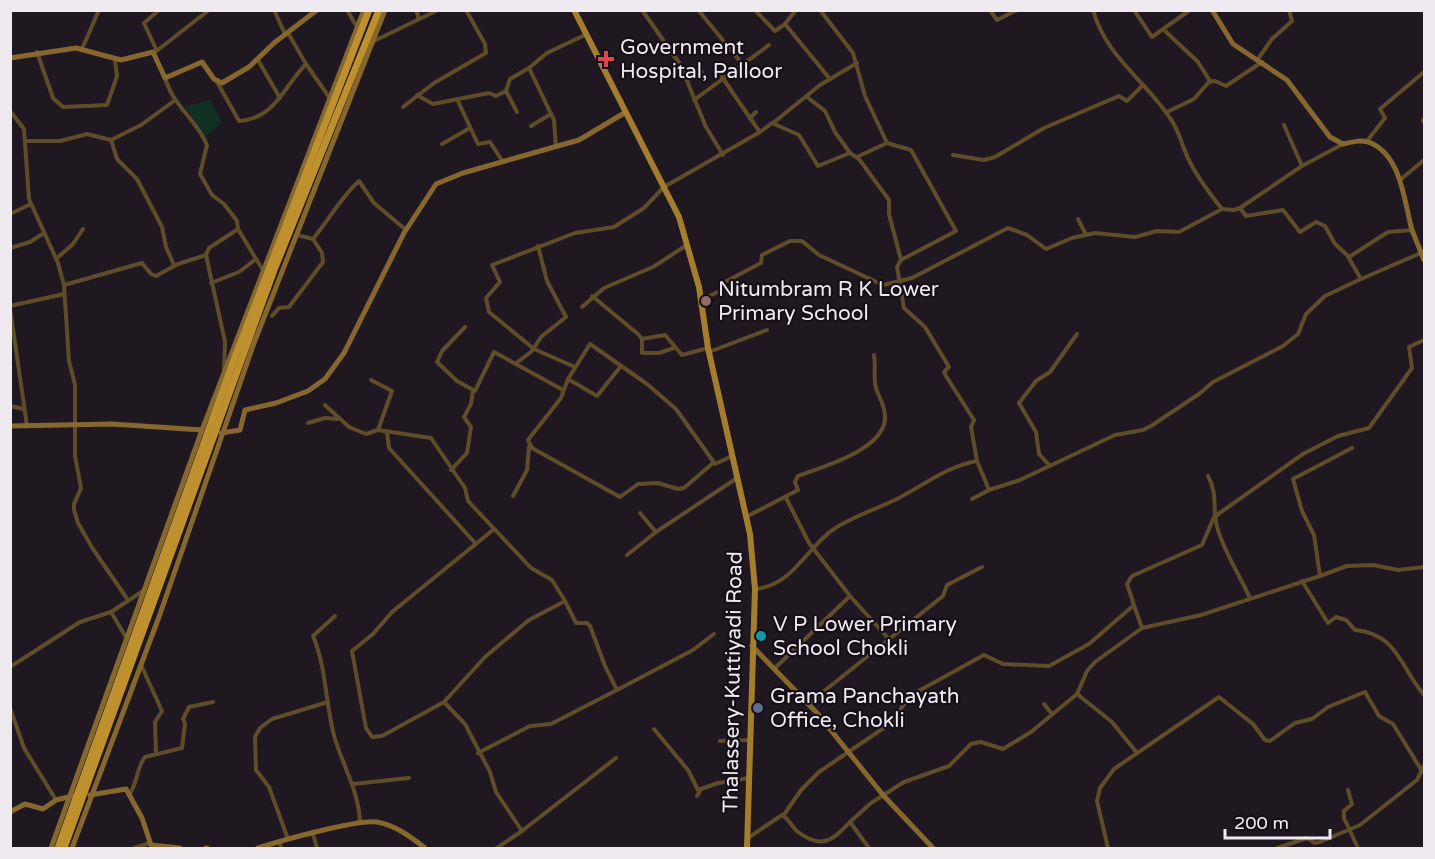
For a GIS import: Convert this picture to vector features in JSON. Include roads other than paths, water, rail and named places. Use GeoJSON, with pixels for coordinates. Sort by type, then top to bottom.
{"type":"FeatureCollection","features":[{"type":"Feature","properties":{"kind":"highway"},"geometry":{"type":"LineString","coordinates":[[64,849],[234,360],[369,10]]}},
{"type":"Feature","properties":{"kind":"highway"},"geometry":{"type":"LineString","coordinates":[[58,849],[81,795],[274,270],[379,10]]}},
{"type":"Feature","properties":{"kind":"main road"},"geometry":{"type":"LineString","coordinates":[[12,57],[37,52],[82,49],[115,61],[155,51],[165,78],[170,78],[191,65],[202,62],[216,81],[227,82],[258,60],[286,33],[317,10]]}},
{"type":"Feature","properties":{"kind":"main road"},"geometry":{"type":"LineString","coordinates":[[72,849],[81,795],[127,639],[223,374],[364,10]]}},
{"type":"Feature","properties":{"kind":"main road"},"geometry":{"type":"LineString","coordinates":[[51,849],[81,795],[159,617],[221,433],[385,10]]}},
{"type":"Feature","properties":{"kind":"main road","name":"Thalassery-Kuttiyadi Road"},"geometry":{"type":"LineString","coordinates":[[574,10],[676,209],[688,244],[708,350],[746,517],[753,554],[755,589],[747,849]]}},
{"type":"Feature","properties":{"kind":"main road"},"geometry":{"type":"LineString","coordinates":[[1212,10],[1233,44],[1287,80],[1330,137],[1343,144],[1366,142],[1383,153],[1399,180],[1412,230],[1425,260]]}},
{"type":"Feature","properties":{"kind":"main road"},"geometry":{"type":"LineString","coordinates":[[221,433],[240,430],[247,408],[276,403],[308,391],[325,379],[344,353],[406,230],[436,184],[591,135],[626,112]]}},
{"type":"Feature","properties":{"kind":"main road"},"geometry":{"type":"LineString","coordinates":[[10,426],[112,424],[202,430]]}},
{"type":"Feature","properties":{"kind":"main road"},"geometry":{"type":"LineString","coordinates":[[752,646],[808,704],[883,795],[933,849]]}},
{"type":"Feature","properties":{"kind":"main road"},"geometry":{"type":"LineString","coordinates":[[10,812],[25,804],[37,810],[43,809],[56,800],[123,789],[142,818],[150,843],[180,849]]}},
{"type":"Feature","properties":{"kind":"main road"},"geometry":{"type":"LineString","coordinates":[[258,849],[288,839],[369,821],[389,825],[425,849]]}},
{"type":"Feature","properties":{"kind":"street"},"geometry":{"type":"LineString","coordinates":[[82,49],[99,10]]}},
{"type":"Feature","properties":{"kind":"street"},"geometry":{"type":"LineString","coordinates":[[159,10],[144,23],[155,51],[209,10]]}},
{"type":"Feature","properties":{"kind":"street"},"geometry":{"type":"LineString","coordinates":[[274,10],[286,33],[329,97]]}},
{"type":"Feature","properties":{"kind":"street"},"geometry":{"type":"LineString","coordinates":[[347,10],[357,27]]}},
{"type":"Feature","properties":{"kind":"street"},"geometry":{"type":"LineString","coordinates":[[416,10],[419,19]]}},
{"type":"Feature","properties":{"kind":"street"},"geometry":{"type":"LineString","coordinates":[[373,41],[438,10]]}},
{"type":"Feature","properties":{"kind":"street"},"geometry":{"type":"LineString","coordinates":[[403,107],[417,95],[486,54],[485,44],[466,10]]}},
{"type":"Feature","properties":{"kind":"street"},"geometry":{"type":"LineString","coordinates":[[642,10],[675,56],[694,100],[723,155]]}},
{"type":"Feature","properties":{"kind":"street"},"geometry":{"type":"LineString","coordinates":[[755,10],[775,31],[785,24],[796,10]]}},
{"type":"Feature","properties":{"kind":"street"},"geometry":{"type":"LineString","coordinates":[[820,10],[848,45],[856,63],[865,96],[887,142]]}},
{"type":"Feature","properties":{"kind":"street"},"geometry":{"type":"LineString","coordinates":[[990,10],[997,20],[1017,10]]}},
{"type":"Feature","properties":{"kind":"street"},"geometry":{"type":"LineString","coordinates":[[1093,10],[1120,62],[1166,112],[1183,139],[1184,151],[1222,209]]}},
{"type":"Feature","properties":{"kind":"street"},"geometry":{"type":"LineString","coordinates":[[1134,10],[1152,37],[1190,10]]}},
{"type":"Feature","properties":{"kind":"street"},"geometry":{"type":"LineString","coordinates":[[1164,30],[1198,62],[1210,81],[1226,86],[1260,60],[1272,39],[1292,21],[1289,10]]}},
{"type":"Feature","properties":{"kind":"street"},"geometry":{"type":"LineString","coordinates":[[699,11],[744,66]]}},
{"type":"Feature","properties":{"kind":"street"},"geometry":{"type":"LineString","coordinates":[[785,24],[830,79]]}},
{"type":"Feature","properties":{"kind":"street"},"geometry":{"type":"LineString","coordinates":[[417,95],[433,104],[489,93],[496,96],[506,91],[510,80],[547,53],[585,34]]}},
{"type":"Feature","properties":{"kind":"street"},"geometry":{"type":"LineString","coordinates":[[694,100],[722,77],[744,66],[769,45]]}},
{"type":"Feature","properties":{"kind":"street"},"geometry":{"type":"LineString","coordinates":[[10,50],[12,57]]}},
{"type":"Feature","properties":{"kind":"street"},"geometry":{"type":"LineString","coordinates":[[37,52],[53,98],[63,106],[107,105],[117,76],[115,61]]}},
{"type":"Feature","properties":{"kind":"street"},"geometry":{"type":"LineString","coordinates":[[258,60],[280,98]]}},
{"type":"Feature","properties":{"kind":"street"},"geometry":{"type":"LineString","coordinates":[[576,367],[534,349],[489,312],[486,298],[500,282],[492,265],[575,233],[614,227],[644,208],[664,188],[760,132],[830,79],[856,63]]}},
{"type":"Feature","properties":{"kind":"street"},"geometry":{"type":"LineString","coordinates":[[216,81],[239,121],[268,112],[291,80],[306,64]]}},
{"type":"Feature","properties":{"kind":"street"},"geometry":{"type":"LineString","coordinates":[[529,68],[551,114],[556,147]]}},
{"type":"Feature","properties":{"kind":"street"},"geometry":{"type":"LineString","coordinates":[[687,80],[702,72]]}},
{"type":"Feature","properties":{"kind":"street"},"geometry":{"type":"LineString","coordinates":[[1366,142],[1385,118],[1380,109],[1425,72]]}},
{"type":"Feature","properties":{"kind":"street"},"geometry":{"type":"LineString","coordinates":[[722,77],[760,132]]}},
{"type":"Feature","properties":{"kind":"street"},"geometry":{"type":"LineString","coordinates":[[165,78],[174,101],[190,117],[204,139],[207,150],[201,161],[200,174],[212,195],[235,217],[238,229],[263,270]]}},
{"type":"Feature","properties":{"kind":"street"},"geometry":{"type":"LineString","coordinates":[[1166,112],[1188,103],[1210,81]]}},
{"type":"Feature","properties":{"kind":"street"},"geometry":{"type":"LineString","coordinates":[[953,155],[984,160],[995,157],[1044,128],[1083,109],[1119,96],[1127,101],[1143,85]]}},
{"type":"Feature","properties":{"kind":"street"},"geometry":{"type":"LineString","coordinates":[[506,91],[516,112]]}},
{"type":"Feature","properties":{"kind":"street"},"geometry":{"type":"LineString","coordinates":[[807,97],[825,111],[835,132],[850,153],[879,183],[889,200],[889,214],[901,260]]}},
{"type":"Feature","properties":{"kind":"street"},"geometry":{"type":"LineString","coordinates":[[457,99],[477,144],[490,142],[503,162]]}},
{"type":"Feature","properties":{"kind":"street"},"geometry":{"type":"LineString","coordinates":[[26,141],[60,141],[87,134],[111,140],[141,124],[174,101]]}},
{"type":"Feature","properties":{"kind":"street"},"geometry":{"type":"LineString","coordinates":[[10,111],[24,129],[26,180],[31,204],[56,259],[64,285],[68,315],[69,361],[75,385],[75,456],[81,488],[74,504],[78,523],[128,600]]}},
{"type":"Feature","properties":{"kind":"street"},"geometry":{"type":"LineString","coordinates":[[750,118],[756,112]]}},
{"type":"Feature","properties":{"kind":"street"},"geometry":{"type":"LineString","coordinates":[[531,126],[551,114]]}},
{"type":"Feature","properties":{"kind":"street"},"geometry":{"type":"LineString","coordinates":[[772,123],[799,135],[818,166],[850,153]]}},
{"type":"Feature","properties":{"kind":"street"},"geometry":{"type":"LineString","coordinates":[[1284,125],[1302,166]]}},
{"type":"Feature","properties":{"kind":"street"},"geometry":{"type":"LineString","coordinates":[[442,144],[470,128]]}},
{"type":"Feature","properties":{"kind":"street"},"geometry":{"type":"LineString","coordinates":[[111,140],[117,159],[137,179],[162,227],[166,247],[174,266]]}},
{"type":"Feature","properties":{"kind":"street"},"geometry":{"type":"LineString","coordinates":[[856,157],[887,142],[911,150],[956,231],[901,260],[897,265],[904,308],[925,327],[936,343],[949,367],[944,372],[974,420],[971,427],[977,461],[989,490]]}},
{"type":"Feature","properties":{"kind":"street"},"geometry":{"type":"LineString","coordinates":[[700,300],[724,289],[723,283],[761,263],[762,255],[790,241],[802,241],[819,255],[883,285],[927,271],[990,235],[1008,228],[1027,235],[1046,249],[1071,238],[1086,235],[1136,237],[1158,231],[1179,232],[1222,209],[1240,208],[1302,166],[1343,144]]}},
{"type":"Feature","properties":{"kind":"street"},"geometry":{"type":"LineString","coordinates":[[1399,180],[1425,160]]}},
{"type":"Feature","properties":{"kind":"street"},"geometry":{"type":"LineString","coordinates":[[313,239],[337,210],[348,191],[359,181],[374,203],[406,230]]}},
{"type":"Feature","properties":{"kind":"street"},"geometry":{"type":"LineString","coordinates":[[10,214],[31,204]]}},
{"type":"Feature","properties":{"kind":"street"},"geometry":{"type":"LineString","coordinates":[[1240,208],[1246,216],[1252,217],[1282,210],[1300,232],[1316,222],[1325,226],[1335,244],[1348,257],[1361,279]]}},
{"type":"Feature","properties":{"kind":"street"},"geometry":{"type":"LineString","coordinates":[[1078,219],[1086,235]]}},
{"type":"Feature","properties":{"kind":"street"},"geometry":{"type":"LineString","coordinates":[[56,259],[73,244],[83,229]]}},
{"type":"Feature","properties":{"kind":"street"},"geometry":{"type":"LineString","coordinates":[[223,374],[225,342],[206,255],[209,248],[238,229]]}},
{"type":"Feature","properties":{"kind":"street"},"geometry":{"type":"LineString","coordinates":[[1348,257],[1388,232],[1412,230]]}},
{"type":"Feature","properties":{"kind":"street"},"geometry":{"type":"LineString","coordinates":[[10,248],[30,242],[44,233]]}},
{"type":"Feature","properties":{"kind":"street"},"geometry":{"type":"LineString","coordinates":[[272,316],[279,308],[289,307],[323,262],[322,254],[313,239],[296,235]]}},
{"type":"Feature","properties":{"kind":"street"},"geometry":{"type":"LineString","coordinates":[[582,307],[592,296],[613,284],[653,267],[688,244]]}},
{"type":"Feature","properties":{"kind":"street"},"geometry":{"type":"LineString","coordinates":[[515,364],[534,349],[541,337],[566,316],[547,281],[538,246]]}},
{"type":"Feature","properties":{"kind":"street"},"geometry":{"type":"LineString","coordinates":[[972,499],[989,490],[1020,480],[1115,435],[1143,430],[1151,426],[1213,382],[1282,346],[1298,334],[1306,314],[1325,296],[1422,252]]}},
{"type":"Feature","properties":{"kind":"street"},"geometry":{"type":"LineString","coordinates":[[64,285],[142,263],[153,276],[206,255]]}},
{"type":"Feature","properties":{"kind":"street"},"geometry":{"type":"LineString","coordinates":[[211,283],[239,272],[255,259]]}},
{"type":"Feature","properties":{"kind":"street"},"geometry":{"type":"LineString","coordinates":[[27,426],[13,355],[10,307],[64,294]]}},
{"type":"Feature","properties":{"kind":"street"},"geometry":{"type":"LineString","coordinates":[[592,296],[633,328],[642,339],[641,350],[644,353],[659,353],[675,348]]}},
{"type":"Feature","properties":{"kind":"street"},"geometry":{"type":"LineString","coordinates":[[432,366],[437,362],[442,351],[465,327]]}},
{"type":"Feature","properties":{"kind":"street"},"geometry":{"type":"LineString","coordinates":[[642,339],[665,334],[682,355],[687,355],[767,330]]}},
{"type":"Feature","properties":{"kind":"street"},"geometry":{"type":"LineString","coordinates":[[1050,465],[1039,454],[1036,432],[1019,403],[1036,381],[1050,372],[1077,334]]}},
{"type":"Feature","properties":{"kind":"street"},"geometry":{"type":"LineString","coordinates":[[1142,628],[1127,580],[1202,545],[1214,516],[1303,454],[1338,435],[1369,428],[1412,368],[1409,347],[1425,340]]}},
{"type":"Feature","properties":{"kind":"street"},"geometry":{"type":"LineString","coordinates":[[513,496],[527,470],[527,445],[532,432],[555,406],[568,379],[590,344],[676,410],[713,463]]}},
{"type":"Feature","properties":{"kind":"street"},"geometry":{"type":"LineString","coordinates":[[473,390],[477,389],[494,352],[563,390]]}},
{"type":"Feature","properties":{"kind":"street"},"geometry":{"type":"LineString","coordinates":[[746,517],[798,490],[795,482],[798,476],[847,457],[878,436],[885,421],[883,403],[876,388],[874,355]]}},
{"type":"Feature","properties":{"kind":"street"},"geometry":{"type":"LineString","coordinates":[[437,362],[457,381],[473,390]]}},
{"type":"Feature","properties":{"kind":"street"},"geometry":{"type":"LineString","coordinates":[[568,379],[597,396],[621,366]]}},
{"type":"Feature","properties":{"kind":"street"},"geometry":{"type":"LineString","coordinates":[[371,380],[392,391],[378,430]]}},
{"type":"Feature","properties":{"kind":"street"},"geometry":{"type":"LineString","coordinates":[[451,470],[467,453],[471,427],[464,417],[471,404],[473,390]]}},
{"type":"Feature","properties":{"kind":"street"},"geometry":{"type":"LineString","coordinates":[[325,405],[337,419],[366,434],[378,430],[428,436],[465,488],[468,501],[531,568],[549,576],[576,624],[586,623],[590,626],[617,690]]}},
{"type":"Feature","properties":{"kind":"street"},"geometry":{"type":"LineString","coordinates":[[10,406],[24,409]]}},
{"type":"Feature","properties":{"kind":"street"},"geometry":{"type":"LineString","coordinates":[[308,423],[326,418],[337,419]]}},
{"type":"Feature","properties":{"kind":"street"},"geometry":{"type":"LineString","coordinates":[[387,432],[389,448],[476,544]]}},
{"type":"Feature","properties":{"kind":"street"},"geometry":{"type":"LineString","coordinates":[[527,445],[620,497],[638,484],[650,486],[658,483],[678,489],[684,488],[713,463],[717,464],[732,456]]}},
{"type":"Feature","properties":{"kind":"street"},"geometry":{"type":"LineString","coordinates":[[1320,576],[1314,535],[1302,511],[1293,479],[1352,448]]}},
{"type":"Feature","properties":{"kind":"street"},"geometry":{"type":"LineString","coordinates":[[755,589],[763,588],[796,568],[816,543],[837,527],[919,485],[977,461]]}},
{"type":"Feature","properties":{"kind":"street"},"geometry":{"type":"LineString","coordinates":[[1208,476],[1216,490],[1214,516],[1218,533],[1250,598]]}},
{"type":"Feature","properties":{"kind":"street"},"geometry":{"type":"LineString","coordinates":[[627,555],[656,532],[736,478]]}},
{"type":"Feature","properties":{"kind":"street"},"geometry":{"type":"LineString","coordinates":[[786,498],[813,549],[850,596],[888,638]]}},
{"type":"Feature","properties":{"kind":"street"},"geometry":{"type":"LineString","coordinates":[[640,513],[656,532]]}},
{"type":"Feature","properties":{"kind":"street"},"geometry":{"type":"LineString","coordinates":[[493,530],[392,612],[373,634],[351,651],[366,728],[372,737],[382,736],[444,702],[480,662],[529,620],[565,601]]}},
{"type":"Feature","properties":{"kind":"street"},"geometry":{"type":"LineString","coordinates":[[783,816],[797,831],[819,842],[834,839],[850,822],[883,795],[904,782],[942,771],[971,744],[981,742],[1003,749],[1031,732],[1077,694],[1087,671],[1095,662],[1142,628],[1201,615],[1347,566],[1373,565],[1398,570],[1425,567]]}},
{"type":"Feature","properties":{"kind":"street"},"geometry":{"type":"LineString","coordinates":[[808,704],[943,596],[947,585],[982,567]]}},
{"type":"Feature","properties":{"kind":"street"},"geometry":{"type":"LineString","coordinates":[[1302,580],[1328,623],[1336,617],[1346,620],[1355,630],[1372,632],[1391,644],[1412,681],[1425,695]]}},
{"type":"Feature","properties":{"kind":"street"},"geometry":{"type":"LineString","coordinates":[[10,668],[80,622],[111,612],[146,589]]}},
{"type":"Feature","properties":{"kind":"street"},"geometry":{"type":"LineString","coordinates":[[775,668],[850,596]]}},
{"type":"Feature","properties":{"kind":"street"},"geometry":{"type":"LineString","coordinates":[[747,838],[783,816],[807,784],[847,751],[894,721],[913,694],[979,657],[990,656],[1003,664],[1049,666],[1089,644],[1134,605]]}},
{"type":"Feature","properties":{"kind":"street"},"geometry":{"type":"LineString","coordinates":[[111,612],[127,639]]}},
{"type":"Feature","properties":{"kind":"street"},"geometry":{"type":"LineString","coordinates":[[335,616],[313,636],[323,662],[335,739],[353,784],[359,805],[360,823]]}},
{"type":"Feature","properties":{"kind":"street"},"geometry":{"type":"LineString","coordinates":[[478,753],[530,726],[551,724],[693,650],[714,634]]}},
{"type":"Feature","properties":{"kind":"street"},"geometry":{"type":"LineString","coordinates":[[142,667],[162,711],[155,722],[156,753]]}},
{"type":"Feature","properties":{"kind":"street"},"geometry":{"type":"LineString","coordinates":[[1108,849],[1097,795],[1114,769],[1219,697],[1253,724],[1265,740],[1270,741],[1295,723],[1312,719],[1328,707],[1365,692],[1379,716],[1393,724],[1422,771]]}},
{"type":"Feature","properties":{"kind":"street"},"geometry":{"type":"LineString","coordinates":[[1077,694],[1112,722],[1137,753]]}},
{"type":"Feature","properties":{"kind":"street"},"geometry":{"type":"LineString","coordinates":[[129,795],[135,787],[142,759],[156,753],[182,748],[186,711],[193,705],[213,702]]}},
{"type":"Feature","properties":{"kind":"street"},"geometry":{"type":"LineString","coordinates":[[288,839],[269,787],[256,771],[255,737],[260,728],[272,719],[328,702]]}},
{"type":"Feature","properties":{"kind":"street"},"geometry":{"type":"LineString","coordinates":[[444,702],[465,724],[478,753],[493,777],[491,783],[522,831]]}},
{"type":"Feature","properties":{"kind":"street"},"geometry":{"type":"LineString","coordinates":[[1044,704],[1052,714]]}},
{"type":"Feature","properties":{"kind":"street"},"geometry":{"type":"LineString","coordinates":[[10,708],[24,748],[56,800]]}},
{"type":"Feature","properties":{"kind":"street"},"geometry":{"type":"LineString","coordinates":[[654,729],[688,770],[700,791]]}},
{"type":"Feature","properties":{"kind":"street"},"geometry":{"type":"LineString","coordinates":[[720,741],[750,740]]}},
{"type":"Feature","properties":{"kind":"street"},"geometry":{"type":"LineString","coordinates":[[497,849],[616,758]]}},
{"type":"Feature","properties":{"kind":"street"},"geometry":{"type":"LineString","coordinates":[[1277,849],[1307,838],[1315,843],[1320,842],[1350,827],[1360,825],[1417,780],[1425,766]]}},
{"type":"Feature","properties":{"kind":"street"},"geometry":{"type":"LineString","coordinates":[[353,784],[409,778]]}},
{"type":"Feature","properties":{"kind":"street"},"geometry":{"type":"LineString","coordinates":[[697,796],[700,791],[711,784],[749,778]]}},
{"type":"Feature","properties":{"kind":"street"},"geometry":{"type":"LineString","coordinates":[[1348,790],[1352,804],[1344,811],[1344,818],[1358,849]]}},
{"type":"Feature","properties":{"kind":"street"},"geometry":{"type":"LineString","coordinates":[[850,822],[869,849]]}},
{"type":"Feature","properties":{"kind":"street"},"geometry":{"type":"LineString","coordinates":[[313,834],[317,849]]}},
{"type":"Feature","properties":{"kind":"street"},"geometry":{"type":"LineString","coordinates":[[279,842],[281,849]]}},
{"type":"Feature","properties":{"kind":"street"},"geometry":{"type":"LineString","coordinates":[[134,849],[150,843]]}},
{"type":"Feature","properties":{"kind":"place","name":"Government Hospital, Palloor"},"geometry":{"type":"Point","coordinates":[606,59]}},
{"type":"Feature","properties":{"kind":"place","name":"Nitumbram R K Lower Primary School"},"geometry":{"type":"Point","coordinates":[706,301]}},
{"type":"Feature","properties":{"kind":"place","name":"V P Lower Primary School Chokli"},"geometry":{"type":"Point","coordinates":[761,636]}},
{"type":"Feature","properties":{"kind":"place","name":"Grama Panchayath Office, Chokli"},"geometry":{"type":"Point","coordinates":[758,708]}}]}
